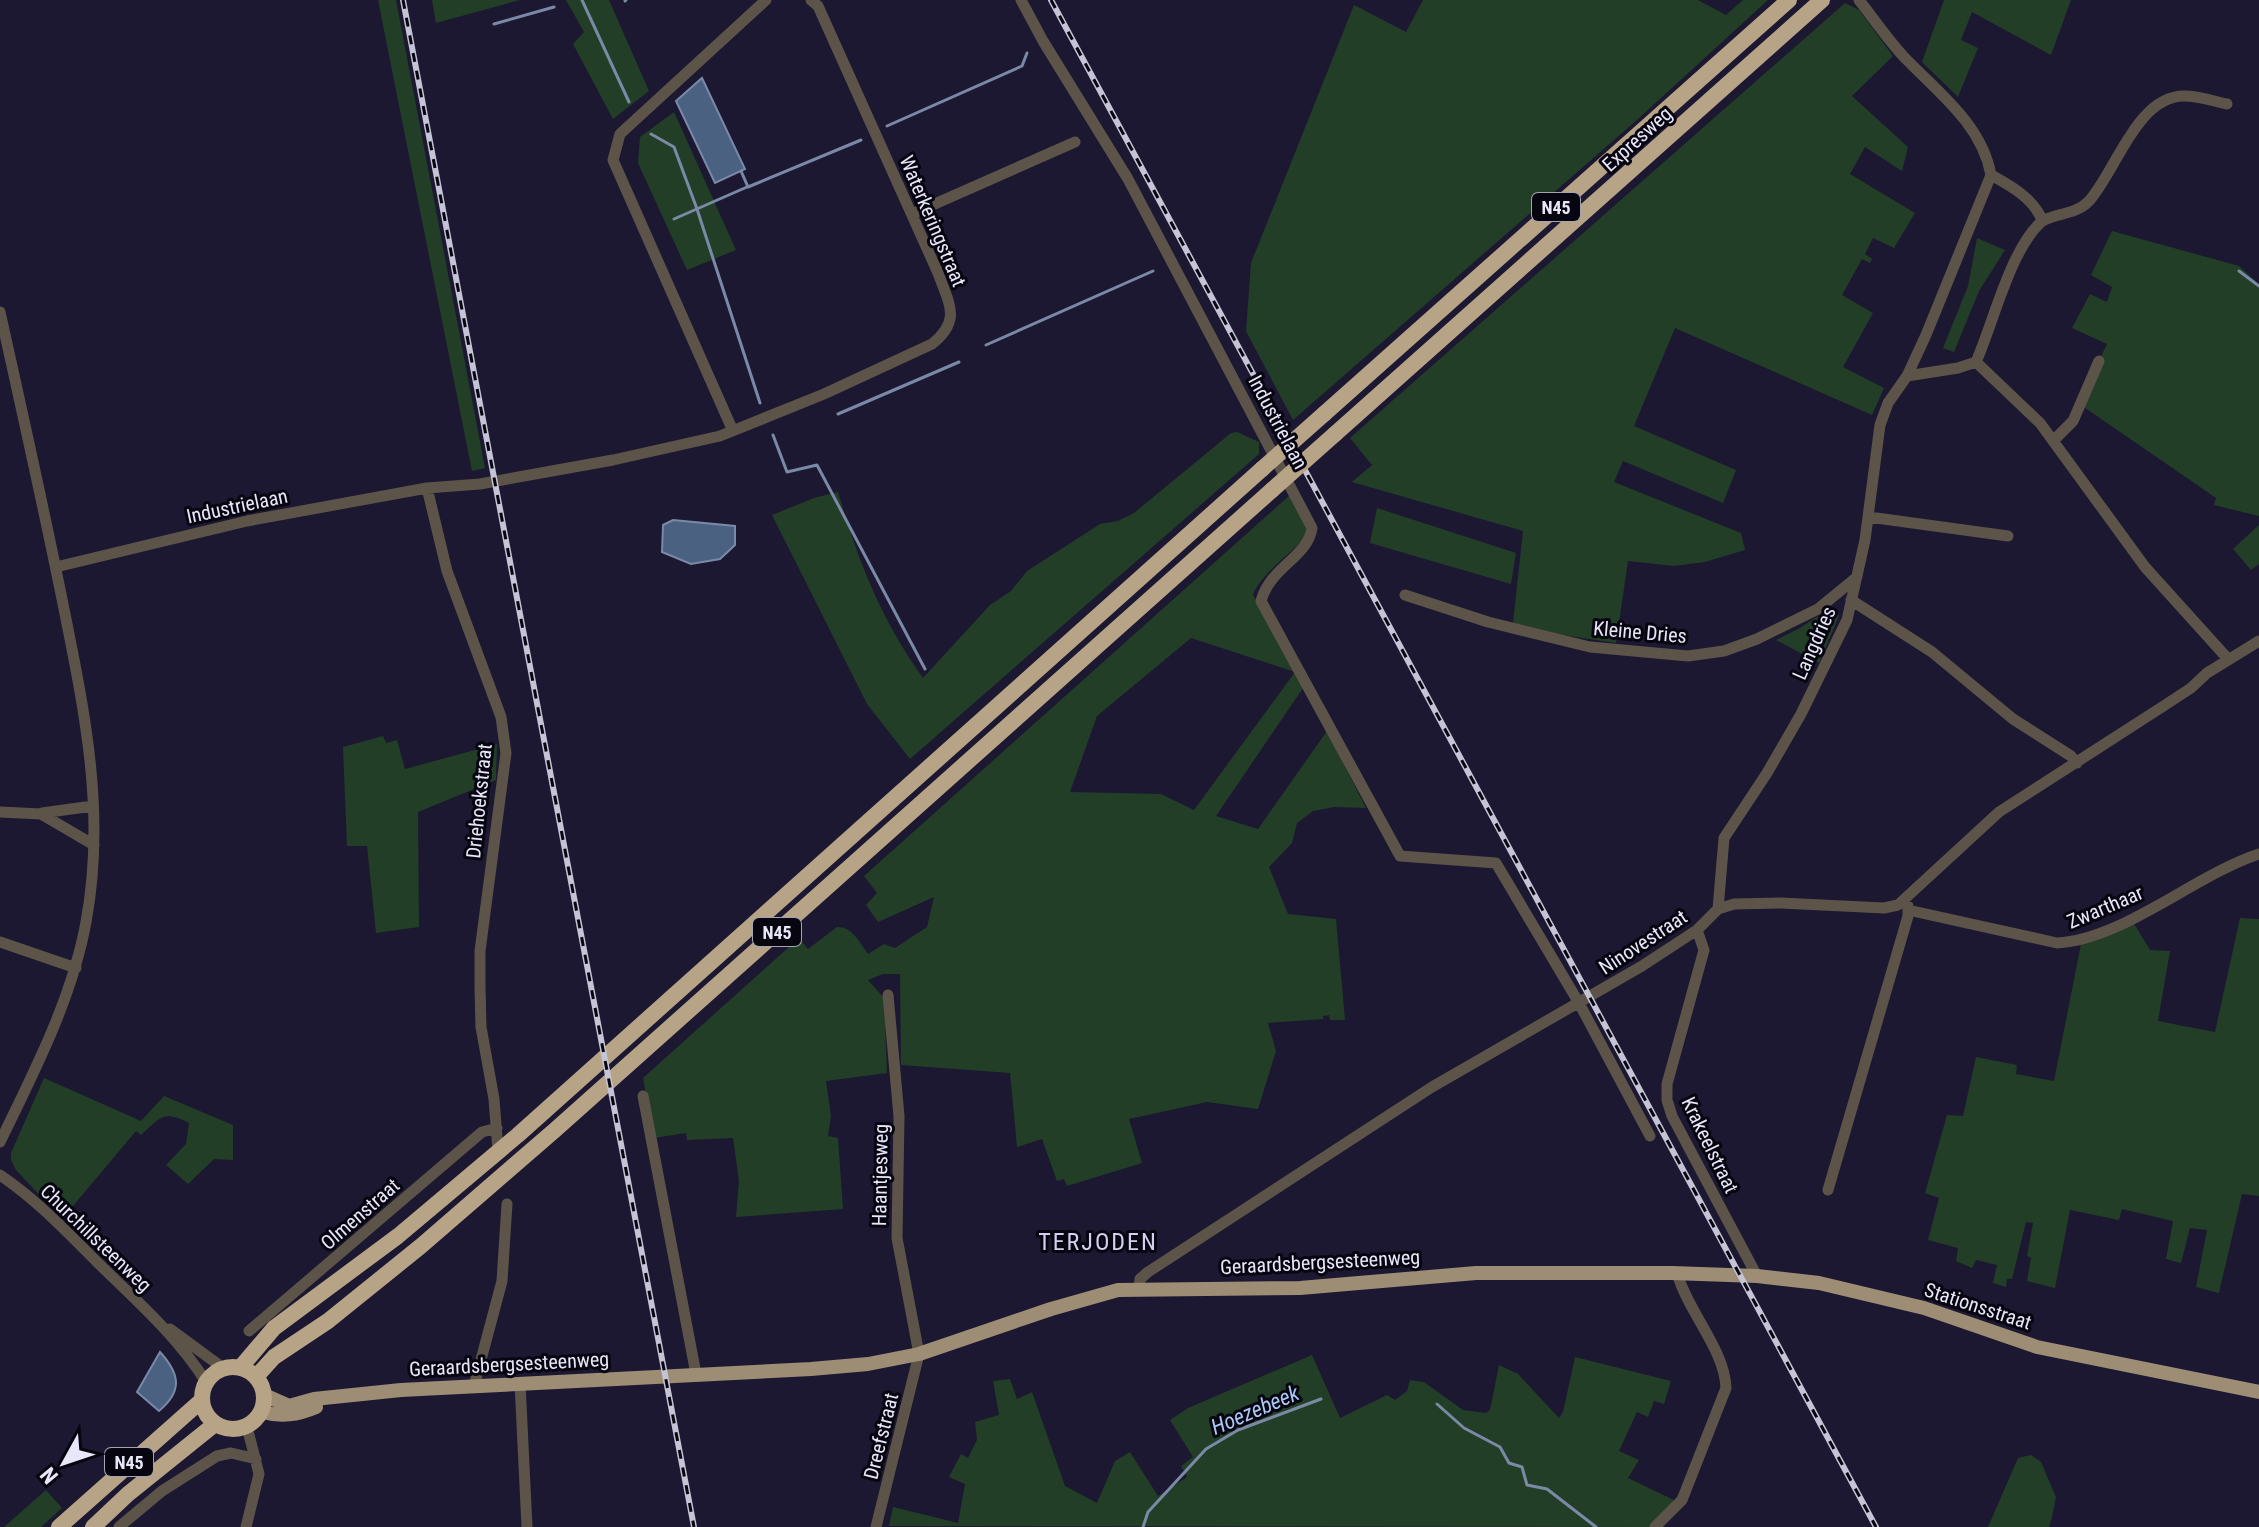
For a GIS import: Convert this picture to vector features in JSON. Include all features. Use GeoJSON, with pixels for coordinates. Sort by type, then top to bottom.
{"type":"FeatureCollection","features":[{"type":"Feature","properties":{"kind":"highway","name":"Expresweg"},"geometry":{"type":"LineString","coordinates":[[518,1135],[1789,0]]}},
{"type":"Feature","properties":{"kind":"highway","name":"Expresweg"},"geometry":{"type":"LineString","coordinates":[[256,1377],[274,1357],[328,1321],[421,1246],[555,1130],[1822,0]]}},
{"type":"Feature","properties":{"kind":"highway","name":"N45"},"geometry":{"type":"LineString","coordinates":[[231,1368],[274,1328],[398,1236],[518,1135]]}},
{"type":"Feature","properties":{"kind":"highway"},"geometry":{"type":"LineString","coordinates":[[231,1368],[256,1377],[263,1404],[247,1427],[227,1429],[215,1424],[204,1410],[202,1400],[206,1382],[231,1368]]}},
{"type":"Feature","properties":{"kind":"highway","name":"N45"},"geometry":{"type":"LineString","coordinates":[[59,1527],[202,1400]]}},
{"type":"Feature","properties":{"kind":"highway","name":"N45"},"geometry":{"type":"LineString","coordinates":[[93,1527],[128,1494],[215,1424]]}},
{"type":"Feature","properties":{"kind":"main road","name":"Geraardsbergsesteenweg"},"geometry":{"type":"LineString","coordinates":[[263,1404],[289,1406],[314,1399],[401,1390],[854,1365],[919,1354],[1089,1297],[1139,1288],[1300,1288],[1476,1273],[1716,1274]]}},
{"type":"Feature","properties":{"kind":"main road","name":"Stationsstraat"},"geometry":{"type":"LineString","coordinates":[[1716,1274],[1811,1282],[1864,1293],[1924,1308],[2037,1347],[2259,1392]]}},
{"type":"Feature","properties":{"kind":"main road","name":"Stationsstraat"},"geometry":{"type":"LineString","coordinates":[[2226,1386],[2259,1399]]}},
{"type":"Feature","properties":{"kind":"street"},"geometry":{"type":"LineString","coordinates":[[733,431],[613,160],[620,134],[766,0]]}},
{"type":"Feature","properties":{"kind":"street","name":"Waterkeringstraat"},"geometry":{"type":"LineString","coordinates":[[427,488],[480,484],[613,460],[733,431],[824,394],[932,344],[946,332],[952,316],[949,302],[818,6],[811,0]]}},
{"type":"Feature","properties":{"kind":"street","name":"Industrielaan"},"geometry":{"type":"LineString","coordinates":[[1021,0],[1128,179],[1312,528],[1311,540],[1265,585],[1261,601],[1400,856],[1496,863],[1579,1003]]}},
{"type":"Feature","properties":{"kind":"street"},"geometry":{"type":"LineString","coordinates":[[1859,0],[1904,56],[1966,122],[1988,157],[1991,175],[2024,197],[2035,207],[2042,220]]}},
{"type":"Feature","properties":{"kind":"street"},"geometry":{"type":"LineString","coordinates":[[1976,362],[2021,248],[2042,220],[2070,213],[2087,203],[2137,125],[2151,110],[2181,96],[2227,104]]}},
{"type":"Feature","properties":{"kind":"street"},"geometry":{"type":"LineString","coordinates":[[912,214],[1075,142]]}},
{"type":"Feature","properties":{"kind":"street","name":"Langdries"},"geometry":{"type":"LineString","coordinates":[[1718,909],[1724,838],[1801,714],[1847,620],[1869,517],[1880,425],[1888,403],[1907,376],[1991,175]]}},
{"type":"Feature","properties":{"kind":"street"},"geometry":{"type":"LineString","coordinates":[[0,312],[56,567],[88,732],[94,845],[86,921],[76,968],[0,1142]]}},
{"type":"Feature","properties":{"kind":"street"},"geometry":{"type":"LineString","coordinates":[[2053,441],[2073,421],[2099,361]]}},
{"type":"Feature","properties":{"kind":"street"},"geometry":{"type":"LineString","coordinates":[[1907,376],[1976,362]]}},
{"type":"Feature","properties":{"kind":"street"},"geometry":{"type":"LineString","coordinates":[[1976,362],[2025,407],[2145,567],[2228,659]]}},
{"type":"Feature","properties":{"kind":"street","name":"Industrielaan"},"geometry":{"type":"LineString","coordinates":[[56,567],[247,521],[427,488]]}},
{"type":"Feature","properties":{"kind":"street","name":"Driehoekstraat"},"geometry":{"type":"LineString","coordinates":[[427,488],[447,571],[501,717],[506,753],[480,951],[481,1027],[494,1099],[498,1151]]}},
{"type":"Feature","properties":{"kind":"street"},"geometry":{"type":"LineString","coordinates":[[1869,517],[2008,536]]}},
{"type":"Feature","properties":{"kind":"street","name":"Kleine Dries"},"geometry":{"type":"LineString","coordinates":[[1405,595],[1488,622],[1590,647],[1688,656],[1724,651],[1757,639],[1818,609],[1857,577]]}},
{"type":"Feature","properties":{"kind":"street"},"geometry":{"type":"LineString","coordinates":[[1851,600],[1932,652],[2013,719],[2077,763]]}},
{"type":"Feature","properties":{"kind":"street"},"geometry":{"type":"LineString","coordinates":[[1718,909],[1734,904],[1884,908],[1898,905],[1999,812],[2259,641]]}},
{"type":"Feature","properties":{"kind":"street"},"geometry":{"type":"LineString","coordinates":[[0,812],[41,814],[93,806]]}},
{"type":"Feature","properties":{"kind":"street"},"geometry":{"type":"LineString","coordinates":[[41,814],[94,845]]}},
{"type":"Feature","properties":{"kind":"street","name":"Zwarthaar"},"geometry":{"type":"LineString","coordinates":[[1908,910],[2057,943],[2075,942],[2144,912],[2238,861],[2259,854]]}},
{"type":"Feature","properties":{"kind":"street"},"geometry":{"type":"LineString","coordinates":[[1828,1190],[1908,910],[1907,895]]}},
{"type":"Feature","properties":{"kind":"street","name":"Ninovestraat"},"geometry":{"type":"LineString","coordinates":[[1139,1288],[1140,1279],[1148,1272],[1262,1195],[1432,1087],[1579,1003],[1697,930],[1718,909]]}},
{"type":"Feature","properties":{"kind":"street","name":"Krakeelstraat"},"geometry":{"type":"LineString","coordinates":[[1697,930],[1704,950],[1667,1084],[1667,1100],[1672,1116],[1757,1276]]}},
{"type":"Feature","properties":{"kind":"street"},"geometry":{"type":"LineString","coordinates":[[0,942],[76,968]]}},
{"type":"Feature","properties":{"kind":"street","name":"Haantjesweg"},"geometry":{"type":"LineString","coordinates":[[888,995],[899,1116],[897,1238],[919,1354]]}},
{"type":"Feature","properties":{"kind":"street"},"geometry":{"type":"LineString","coordinates":[[1579,1003],[1650,1136]]}},
{"type":"Feature","properties":{"kind":"street"},"geometry":{"type":"LineString","coordinates":[[643,1096],[696,1374]]}},
{"type":"Feature","properties":{"kind":"street"},"geometry":{"type":"LineString","coordinates":[[497,1128],[518,1135]]}},
{"type":"Feature","properties":{"kind":"street","name":"Olmenstraat"},"geometry":{"type":"LineString","coordinates":[[249,1331],[482,1132],[497,1128]]}},
{"type":"Feature","properties":{"kind":"street","name":"Churchillsteenweg"},"geometry":{"type":"LineString","coordinates":[[0,1175],[69,1234],[165,1329],[206,1382]]}},
{"type":"Feature","properties":{"kind":"street"},"geometry":{"type":"LineString","coordinates":[[474,1386],[502,1281],[507,1204]]}},
{"type":"Feature","properties":{"kind":"street"},"geometry":{"type":"LineString","coordinates":[[1655,1527],[1682,1500],[1726,1388],[1724,1369],[1683,1294],[1677,1273]]}},
{"type":"Feature","properties":{"kind":"street","name":"Churchillsteenweg"},"geometry":{"type":"LineString","coordinates":[[165,1329],[172,1329],[200,1354],[231,1368]]}},
{"type":"Feature","properties":{"kind":"street","name":"Dreefstraat"},"geometry":{"type":"LineString","coordinates":[[876,1527],[919,1354]]}},
{"type":"Feature","properties":{"kind":"street"},"geometry":{"type":"LineString","coordinates":[[520,1383],[527,1527]]}},
{"type":"Feature","properties":{"kind":"street"},"geometry":{"type":"LineString","coordinates":[[246,1527],[259,1474],[247,1427]]}},
{"type":"Feature","properties":{"kind":"street"},"geometry":{"type":"LineString","coordinates":[[119,1527],[162,1491],[217,1456],[231,1453],[256,1459]]}},
{"type":"Feature","properties":{"kind":"green space"},"geometry":{"type":"Polygon","coordinates":[[[378,0],[396,0],[485,468],[472,471],[378,0]]]}},
{"type":"Feature","properties":{"kind":"green space"},"geometry":{"type":"Polygon","coordinates":[[[432,0],[520,0],[436,23],[432,0]]]}},
{"type":"Feature","properties":{"kind":"green space"},"geometry":{"type":"Polygon","coordinates":[[[566,0],[609,0],[649,91],[613,119],[573,44],[584,32],[566,0]]]}},
{"type":"Feature","properties":{"kind":"green space"},"geometry":{"type":"Polygon","coordinates":[[[1423,0],[1698,0],[1726,15],[1743,0],[1768,0],[1638,119],[1293,420],[1246,331],[1251,263],[1354,5],[1406,32],[1423,0]]]}},
{"type":"Feature","properties":{"kind":"green space"},"geometry":{"type":"Polygon","coordinates":[[[1944,0],[2071,0],[2051,55],[1972,12],[1961,40],[1978,48],[1958,97],[1922,62],[1944,0]]]}},
{"type":"Feature","properties":{"kind":"green space"},"geometry":{"type":"Polygon","coordinates":[[[1845,3],[1859,10],[1893,56],[1852,96],[1908,147],[1902,171],[1865,147],[1850,174],[1915,213],[1894,248],[1873,238],[1865,254],[1872,259],[1870,263],[1862,259],[1842,295],[1873,313],[1843,367],[1884,388],[1872,415],[1675,328],[1634,426],[1736,470],[1723,503],[1623,461],[1614,482],[1741,533],[1745,550],[1705,562],[1674,566],[1628,561],[1616,643],[1513,623],[1523,531],[1352,482],[1372,465],[1350,438],[1845,3]]]}},
{"type":"Feature","properties":{"kind":"green space"},"geometry":{"type":"Polygon","coordinates":[[[674,112],[736,250],[687,270],[638,163],[640,137],[674,112]]]}},
{"type":"Feature","properties":{"kind":"green space"},"geometry":{"type":"Polygon","coordinates":[[[2112,231],[2239,266],[2259,284],[2259,516],[2214,505],[2216,498],[2078,403],[2107,344],[2072,328],[2090,294],[2107,302],[2112,287],[2091,275],[2112,231]]]}},
{"type":"Feature","properties":{"kind":"green space"},"geometry":{"type":"Polygon","coordinates":[[[1977,238],[2005,250],[1979,291],[1954,352],[1943,348],[1968,286],[1977,238]]]}},
{"type":"Feature","properties":{"kind":"green space"},"geometry":{"type":"Polygon","coordinates":[[[1237,432],[1259,442],[1259,454],[910,759],[867,704],[772,515],[838,492],[872,589],[895,634],[923,678],[990,605],[1011,591],[1027,571],[1100,524],[1118,521],[1134,513],[1231,433],[1237,432]]]}},
{"type":"Feature","properties":{"kind":"green space"},"geometry":{"type":"Polygon","coordinates":[[[1290,495],[1306,526],[1306,537],[1268,573],[1253,595],[1294,672],[1191,638],[1097,716],[1070,792],[1161,794],[1194,810],[1295,672],[1303,688],[1216,816],[1258,829],[1327,731],[1366,808],[1334,807],[1313,811],[1297,823],[1292,843],[1269,867],[1288,914],[1336,919],[1345,1020],[1330,1020],[1329,1015],[1323,1016],[1323,1019],[1268,1023],[1276,1051],[1258,1109],[1207,1102],[1129,1119],[1142,1163],[1067,1186],[1064,1179],[1057,1181],[1042,1139],[1017,1147],[1010,1073],[901,1065],[900,974],[883,974],[868,980],[884,998],[887,1073],[826,1081],[831,1116],[828,1136],[838,1138],[843,1209],[736,1217],[739,1181],[733,1138],[687,1140],[686,1133],[654,1138],[643,1078],[799,938],[808,949],[837,927],[842,927],[855,936],[868,954],[884,944],[895,948],[927,927],[934,897],[878,922],[866,905],[877,893],[864,876],[1290,495]]]}},
{"type":"Feature","properties":{"kind":"green space"},"geometry":{"type":"Polygon","coordinates":[[[1377,508],[1516,553],[1511,584],[1370,543],[1377,508]]]}},
{"type":"Feature","properties":{"kind":"green space"},"geometry":{"type":"Polygon","coordinates":[[[2259,525],[2259,564],[2251,570],[2233,549],[2259,525]]]}},
{"type":"Feature","properties":{"kind":"green space"},"geometry":{"type":"Polygon","coordinates":[[[1832,607],[1839,616],[1819,663],[1776,640],[1800,628],[1832,607]]]}},
{"type":"Feature","properties":{"kind":"green space"},"geometry":{"type":"Polygon","coordinates":[[[383,736],[386,743],[397,740],[405,769],[497,744],[496,780],[418,812],[419,927],[376,933],[367,846],[347,846],[343,747],[383,736]]]}},
{"type":"Feature","properties":{"kind":"green space"},"geometry":{"type":"Polygon","coordinates":[[[2240,918],[2259,919],[2259,1196],[2242,1194],[2219,1293],[2196,1287],[2207,1230],[2190,1228],[2181,1263],[2166,1259],[2173,1221],[2122,1209],[2119,1220],[2070,1210],[2055,1288],[2027,1281],[2031,1258],[2027,1256],[2033,1223],[2026,1222],[2012,1279],[2007,1279],[2006,1287],[1993,1283],[1997,1265],[1976,1260],[1972,1268],[1956,1261],[1958,1248],[1928,1240],[1939,1198],[1925,1193],[1947,1115],[1963,1116],[1976,1057],[2017,1065],[2016,1074],[2054,1081],[2081,944],[2133,922],[2150,950],[2170,951],[2158,1021],[2215,1032],[2240,918]]]}},
{"type":"Feature","properties":{"kind":"green space"},"geometry":{"type":"Polygon","coordinates":[[[44,1078],[141,1121],[164,1096],[233,1125],[233,1160],[214,1159],[188,1184],[166,1165],[186,1144],[189,1123],[163,1117],[141,1135],[136,1131],[62,1219],[16,1170],[11,1160],[11,1153],[44,1078]]]}},
{"type":"Feature","properties":{"kind":"green space"},"geometry":{"type":"Polygon","coordinates":[[[1312,1355],[1340,1418],[1387,1395],[1395,1400],[1407,1391],[1410,1380],[1424,1382],[1463,1410],[1486,1413],[1490,1410],[1499,1365],[1518,1374],[1559,1418],[1575,1357],[1671,1381],[1664,1404],[1654,1401],[1648,1417],[1637,1412],[1619,1451],[1639,1460],[1628,1478],[1678,1502],[1652,1527],[889,1526],[893,1507],[958,1523],[965,1484],[949,1477],[961,1454],[968,1458],[977,1440],[975,1422],[999,1415],[993,1381],[1010,1379],[1017,1399],[1032,1392],[1065,1486],[1097,1503],[1115,1461],[1130,1452],[1158,1496],[1187,1477],[1181,1466],[1193,1457],[1170,1420],[1188,1408],[1312,1355]]]}},
{"type":"Feature","properties":{"kind":"green space"},"geometry":{"type":"Polygon","coordinates":[[[2031,1455],[2041,1462],[2056,1497],[2049,1527],[1988,1527],[2018,1458],[2031,1455]]]}},
{"type":"Feature","properties":{"kind":"green space"},"geometry":{"type":"Polygon","coordinates":[[[46,1490],[62,1508],[41,1527],[4,1527],[46,1490]]]}},
{"type":"Feature","properties":{"kind":"water"},"geometry":{"type":"Polygon","coordinates":[[[702,78],[745,169],[715,183],[676,101],[702,78]]]}},
{"type":"Feature","properties":{"kind":"water"},"geometry":{"type":"Polygon","coordinates":[[[673,520],[735,526],[735,545],[720,559],[691,564],[662,552],[663,525],[673,520]]]}},
{"type":"Feature","properties":{"kind":"water"},"geometry":{"type":"Polygon","coordinates":[[[160,1352],[172,1368],[176,1382],[172,1396],[159,1411],[137,1392],[160,1352]]]}},
{"type":"Feature","properties":{"kind":"waterway"},"geometry":{"type":"LineString","coordinates":[[582,0],[629,102]]}},
{"type":"Feature","properties":{"kind":"waterway"},"geometry":{"type":"LineString","coordinates":[[494,24],[554,7]]}},
{"type":"Feature","properties":{"kind":"waterway"},"geometry":{"type":"LineString","coordinates":[[887,126],[1022,66],[1027,53]]}},
{"type":"Feature","properties":{"kind":"waterway"},"geometry":{"type":"LineString","coordinates":[[651,134],[674,147],[760,403]]}},
{"type":"Feature","properties":{"kind":"waterway"},"geometry":{"type":"LineString","coordinates":[[741,171],[748,187],[861,140]]}},
{"type":"Feature","properties":{"kind":"waterway"},"geometry":{"type":"LineString","coordinates":[[674,219],[747,187]]}},
{"type":"Feature","properties":{"kind":"waterway"},"geometry":{"type":"LineString","coordinates":[[986,345],[1153,271]]}},
{"type":"Feature","properties":{"kind":"waterway"},"geometry":{"type":"LineString","coordinates":[[2239,271],[2259,286]]}},
{"type":"Feature","properties":{"kind":"waterway"},"geometry":{"type":"LineString","coordinates":[[838,414],[959,362]]}},
{"type":"Feature","properties":{"kind":"waterway"},"geometry":{"type":"LineString","coordinates":[[773,435],[787,472],[817,465],[925,669]]}},
{"type":"Feature","properties":{"kind":"waterway","name":"Hoezebeek"},"geometry":{"type":"LineString","coordinates":[[1143,1527],[1148,1512],[1206,1449],[1238,1430],[1321,1399]]}},
{"type":"Feature","properties":{"kind":"waterway","name":"Hoezebeek"},"geometry":{"type":"LineString","coordinates":[[1437,1404],[1464,1428],[1500,1447],[1509,1463],[1522,1467],[1527,1485],[1547,1489],[1596,1527]]}},
{"type":"Feature","properties":{"kind":"railway"},"geometry":{"type":"LineString","coordinates":[[403,0],[694,1527]]}},
{"type":"Feature","properties":{"kind":"railway"},"geometry":{"type":"LineString","coordinates":[[1051,0],[1876,1527]]}},
{"type":"Feature","properties":{"kind":"district","name":"TERJODEN"},"geometry":{"type":"Point","coordinates":[1098,1242]}}]}
